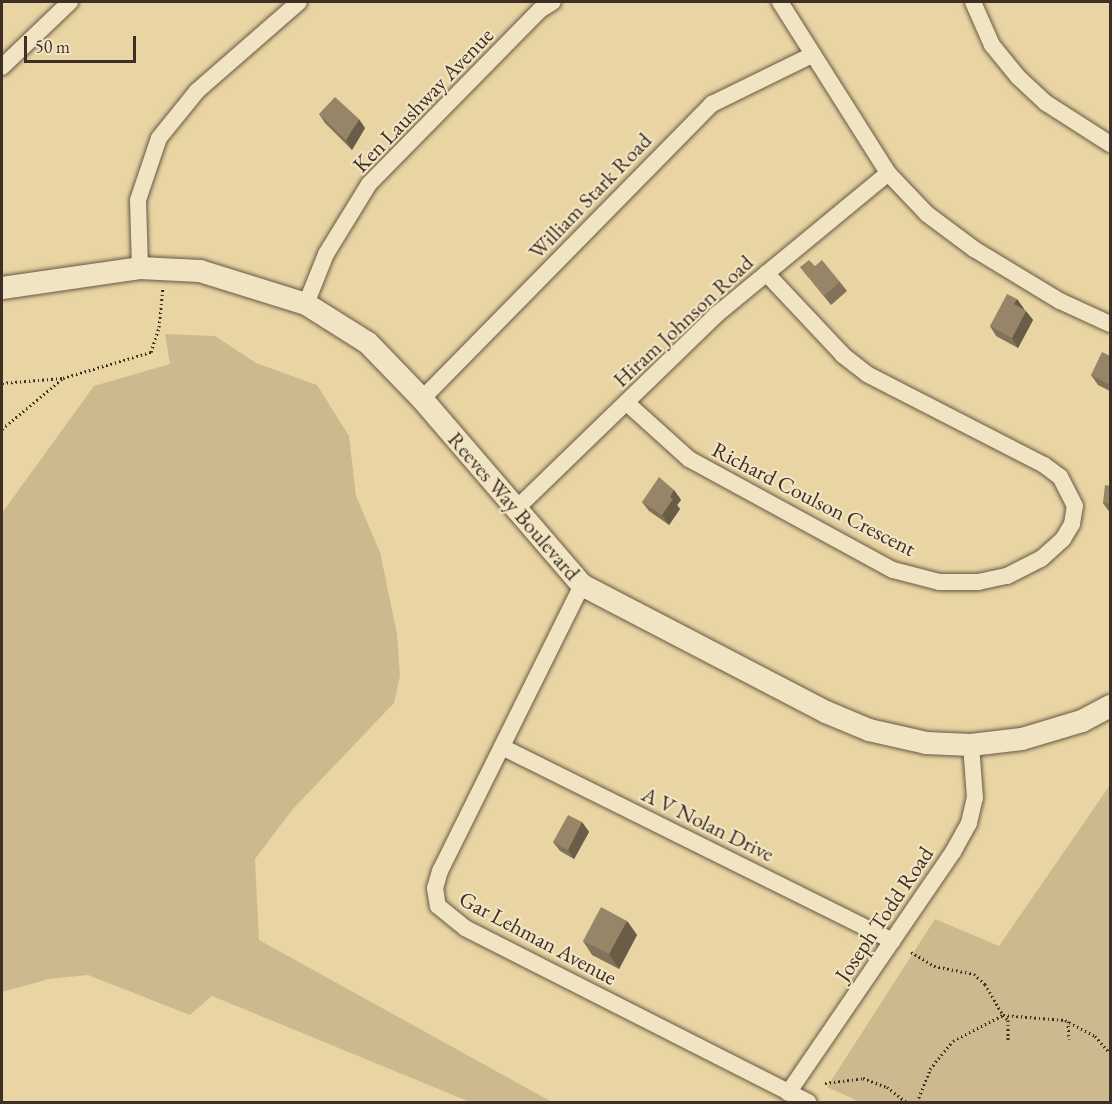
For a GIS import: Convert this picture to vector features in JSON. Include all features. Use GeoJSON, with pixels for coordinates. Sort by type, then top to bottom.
{"type":"FeatureCollection","features":[{"type":"Feature","properties":{"kind":"street"},"geometry":{"type":"LineString","coordinates":[[2,67],[70,2]]}},
{"type":"Feature","properties":{"kind":"street"},"geometry":{"type":"LineString","coordinates":[[140,268],[138,200],[159,138],[198,91],[299,2]]}},
{"type":"Feature","properties":{"kind":"street","name":"Ken Laushway Avenue"},"geometry":{"type":"LineString","coordinates":[[306,304],[326,254],[369,184],[540,10],[553,2]]}},
{"type":"Feature","properties":{"kind":"street"},"geometry":{"type":"LineString","coordinates":[[780,2],[888,173],[927,214],[975,249],[1060,301],[1110,324]]}},
{"type":"Feature","properties":{"kind":"street"},"geometry":{"type":"LineString","coordinates":[[973,2],[992,45],[1018,77],[1046,103],[1110,144]]}},
{"type":"Feature","properties":{"kind":"street","name":"William Stark Road"},"geometry":{"type":"LineString","coordinates":[[422,399],[712,104],[812,55]]}},
{"type":"Feature","properties":{"kind":"street","name":"Hiram Johnson Road"},"geometry":{"type":"LineString","coordinates":[[515,510],[628,404],[690,339],[888,173]]}},
{"type":"Feature","properties":{"kind":"street","name":"Reeves Way Boulevard"},"geometry":{"type":"LineString","coordinates":[[2,288],[140,268],[200,271],[306,304],[368,343],[422,399],[515,510],[582,585],[826,712],[869,730],[926,743],[971,745],[1022,739],[1082,721],[1110,706]]}},
{"type":"Feature","properties":{"kind":"street","name":"Richard Coulson Crescent"},"geometry":{"type":"LineString","coordinates":[[628,404],[689,459],[893,570],[939,582],[978,582],[1007,576],[1041,560],[1063,539],[1072,524],[1075,506],[1060,477],[1044,465],[867,374],[843,355],[766,273]]}},
{"type":"Feature","properties":{"kind":"street","name":"Gar Lehman Avenue"},"geometry":{"type":"LineString","coordinates":[[582,585],[440,871],[435,893],[441,910],[465,928],[808,1102]]}},
{"type":"Feature","properties":{"kind":"street","name":"Joseph Todd Road"},"geometry":{"type":"LineString","coordinates":[[788,1093],[893,941],[969,823],[975,798],[971,745]]}},
{"type":"Feature","properties":{"kind":"street","name":"A V Nolan Drive"},"geometry":{"type":"LineString","coordinates":[[502,747],[893,941]]}},
{"type":"Feature","properties":{"kind":"path"},"geometry":{"type":"LineString","coordinates":[[2,383],[63,378],[151,352],[159,327],[164,270]]}},
{"type":"Feature","properties":{"kind":"path"},"geometry":{"type":"LineString","coordinates":[[2,429],[63,378]]}},
{"type":"Feature","properties":{"kind":"path"},"geometry":{"type":"LineString","coordinates":[[911,952],[934,966],[974,974],[985,984],[1002,1015],[1008,1020],[1008,1040]]}},
{"type":"Feature","properties":{"kind":"path"},"geometry":{"type":"LineString","coordinates":[[917,1102],[930,1069],[940,1053],[973,1027],[1002,1015],[1068,1021],[1095,1036],[1110,1053]]}},
{"type":"Feature","properties":{"kind":"path"},"geometry":{"type":"LineString","coordinates":[[1068,1021],[1069,1039]]}},
{"type":"Feature","properties":{"kind":"path"},"geometry":{"type":"LineString","coordinates":[[825,1083],[863,1078],[887,1087],[906,1102]]}},
{"type":"Feature","properties":{"kind":"shaded area"},"geometry":{"type":"Polygon","coordinates":[[[165,334],[215,336],[256,363],[317,385],[349,436],[356,496],[380,552],[397,634],[400,676],[394,703],[292,810],[255,859],[259,940],[552,1102],[470,1102],[212,996],[190,1015],[88,975],[49,979],[2,992],[2,513],[94,386],[170,364],[165,334]]]}},
{"type":"Feature","properties":{"kind":"shaded area"},"geometry":{"type":"Polygon","coordinates":[[[1110,785],[1110,1102],[860,1102],[827,1087],[935,919],[999,946],[1110,785]]]}},
{"type":"Feature","properties":{"kind":"building"},"geometry":{"type":"Polygon","coordinates":[[[335,97],[359,119],[346,140],[319,114],[335,97]]]}},
{"type":"Feature","properties":{"kind":"building"},"geometry":{"type":"Polygon","coordinates":[[[809,260],[815,266],[822,260],[840,282],[824,296],[800,267],[809,260]]]}},
{"type":"Feature","properties":{"kind":"building"},"geometry":{"type":"Polygon","coordinates":[[[1007,294],[1017,299],[1014,304],[1026,311],[1012,338],[990,326],[1007,294]]]}},
{"type":"Feature","properties":{"kind":"building"},"geometry":{"type":"Polygon","coordinates":[[[1102,352],[1110,356],[1110,385],[1091,375],[1102,352]]]}},
{"type":"Feature","properties":{"kind":"building"},"geometry":{"type":"Polygon","coordinates":[[[659,477],[674,490],[670,497],[673,499],[662,515],[642,502],[659,477]]]}},
{"type":"Feature","properties":{"kind":"building"},"geometry":{"type":"Polygon","coordinates":[[[1105,485],[1110,486],[1110,504],[1103,503],[1105,485]]]}},
{"type":"Feature","properties":{"kind":"building"},"geometry":{"type":"Polygon","coordinates":[[[568,815],[582,822],[568,850],[553,842],[568,815]]]}},
{"type":"Feature","properties":{"kind":"building"},"geometry":{"type":"Polygon","coordinates":[[[601,907],[627,921],[609,954],[583,941],[601,907]]]}}]}
